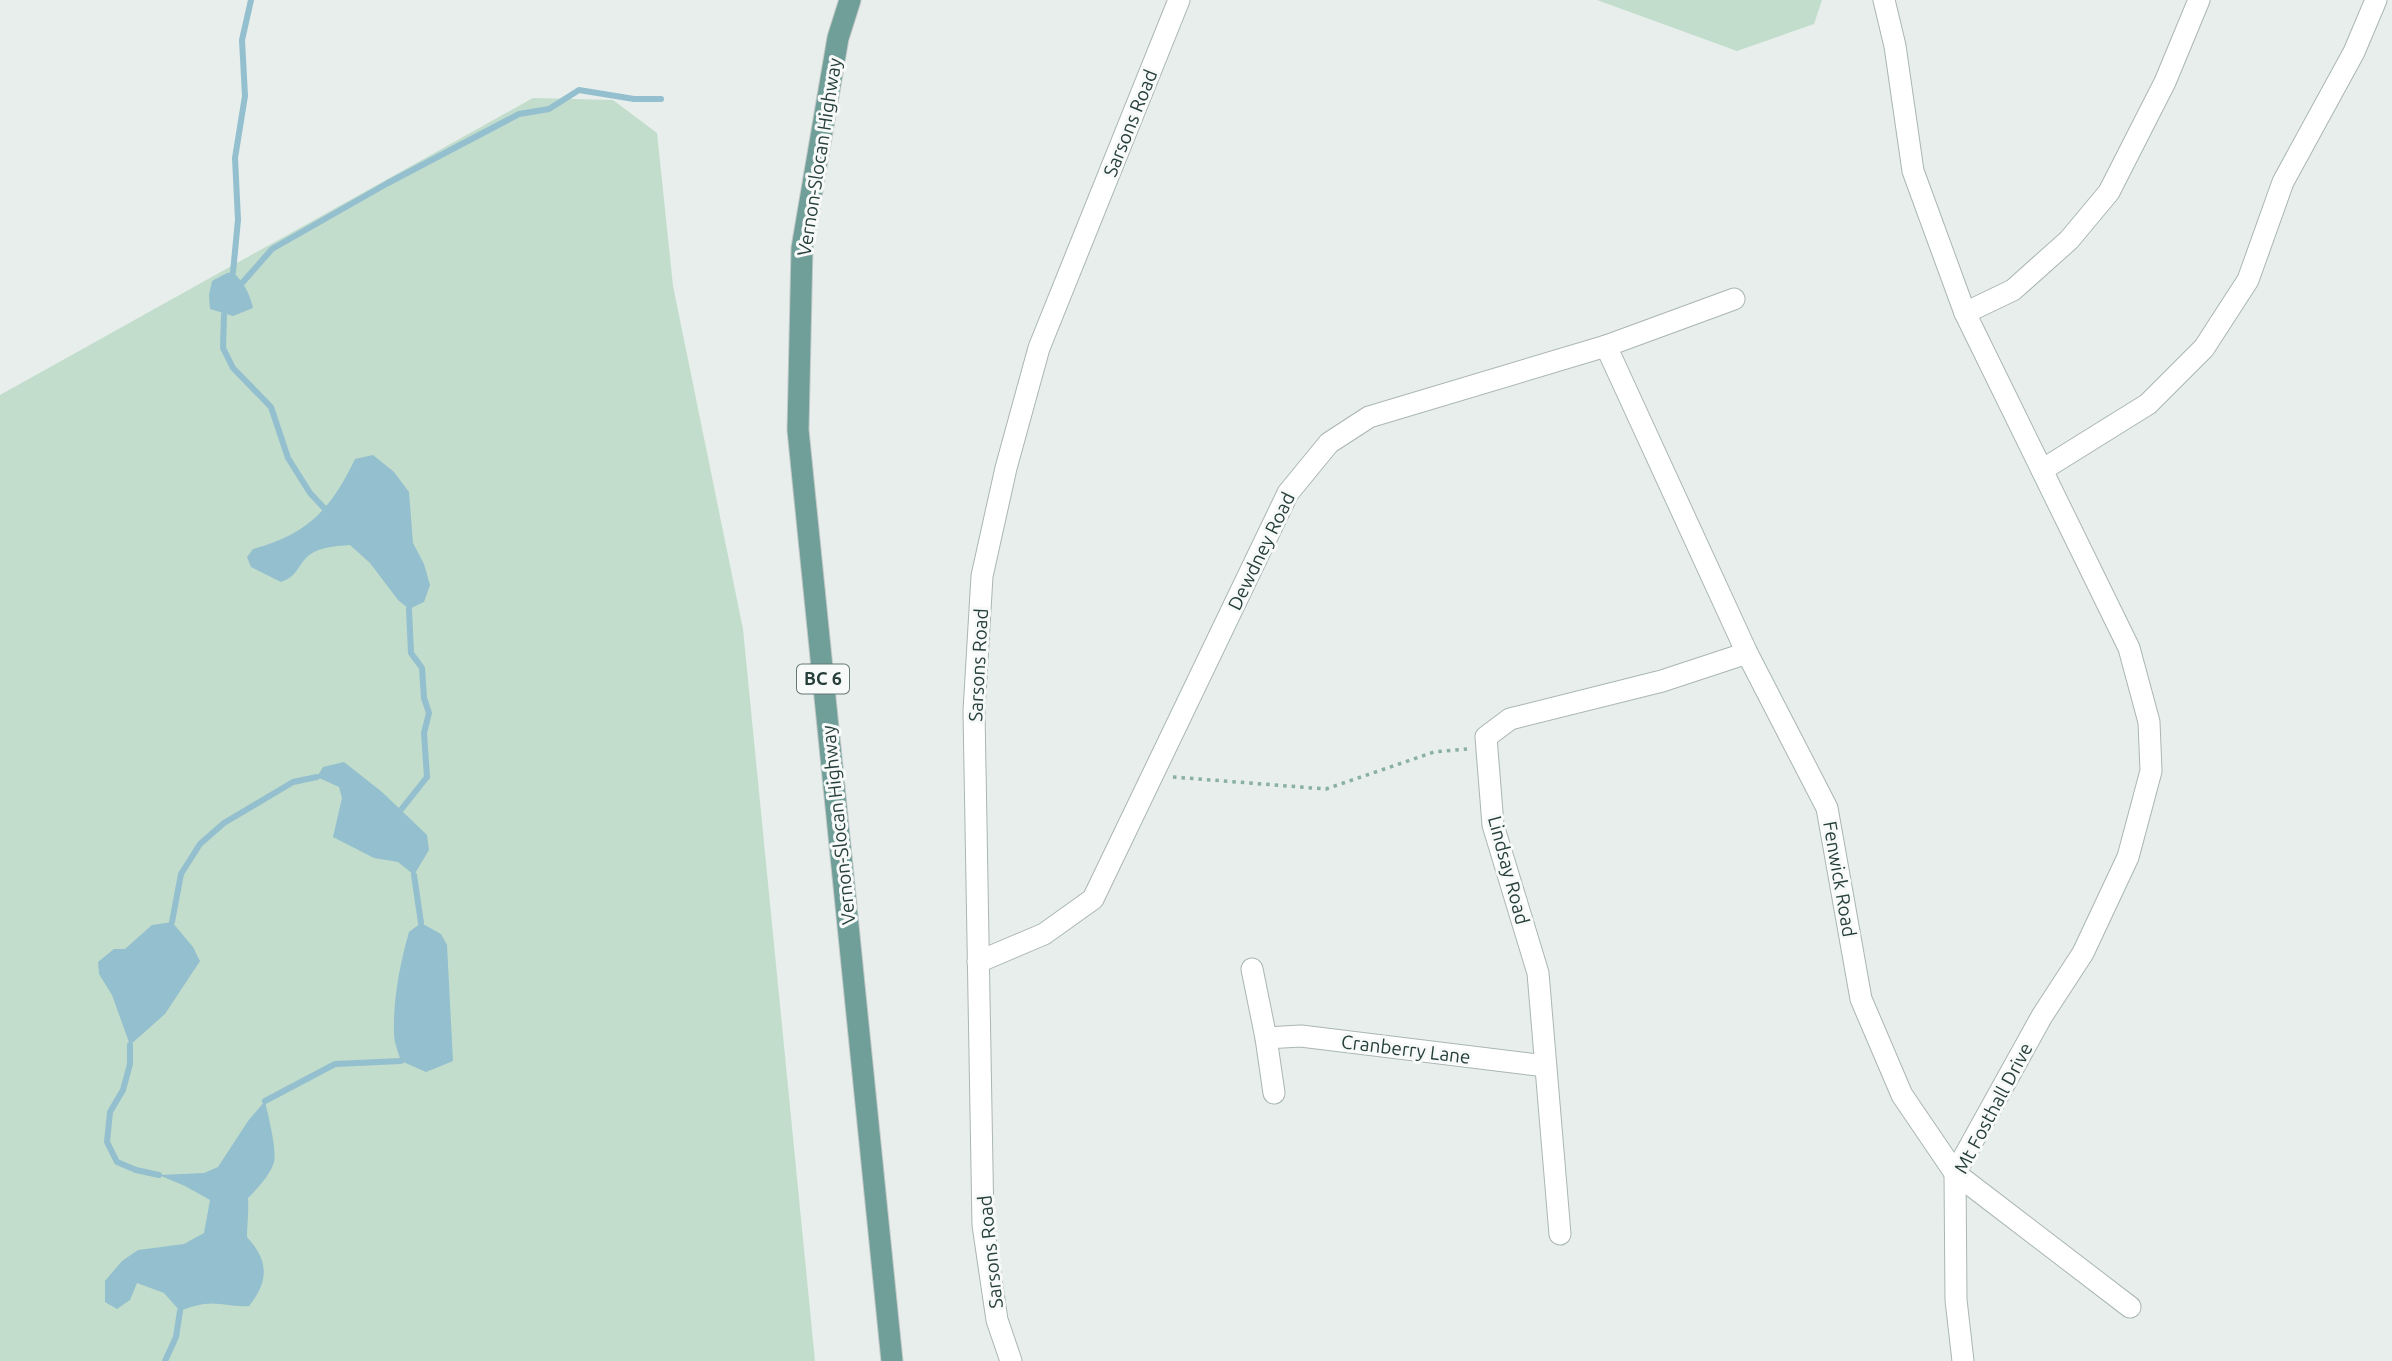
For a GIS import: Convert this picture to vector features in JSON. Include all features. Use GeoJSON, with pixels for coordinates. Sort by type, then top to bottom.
{"type":"FeatureCollection","features":[{"type":"Feature","properties":{"kind":"main road","name":"Vernon-Slocan Highway"},"geometry":{"type":"LineString","coordinates":[[850,0],[838,38],[802,248],[799,430],[892,1361]]}},
{"type":"Feature","properties":{"kind":"street","name":"Sarsons Road"},"geometry":{"type":"LineString","coordinates":[[1011,1361],[997,1320],[983,1225],[974,711],[982,576],[1006,468],[1040,348],[1179,0]]}},
{"type":"Feature","properties":{"kind":"street","name":"Mt Fosthall Drive"},"geometry":{"type":"LineString","coordinates":[[1884,0],[1895,46],[1913,171],[1965,313],[2129,648],[2149,722],[2151,771],[2129,857],[2082,953],[2042,1016],[1955,1173],[1956,1300],[1963,1361]]}},
{"type":"Feature","properties":{"kind":"street"},"geometry":{"type":"LineString","coordinates":[[1965,313],[2012,290],[2069,240],[2109,192],[2165,82],[2199,0]]}},
{"type":"Feature","properties":{"kind":"street"},"geometry":{"type":"LineString","coordinates":[[2042,470],[2148,404],[2204,348],[2248,280],[2283,182],[2354,52],[2376,0]]}},
{"type":"Feature","properties":{"kind":"street","name":"Dewdney Road"},"geometry":{"type":"LineString","coordinates":[[978,961],[1044,934],[1093,899],[1288,493],[1329,443],[1369,417],[1606,346],[1734,299]]}},
{"type":"Feature","properties":{"kind":"street","name":"Fenwick Road"},"geometry":{"type":"LineString","coordinates":[[1606,346],[1748,653],[1827,808],[1861,999],[1902,1095],[1955,1173],[2130,1307]]}},
{"type":"Feature","properties":{"kind":"street"},"geometry":{"type":"LineString","coordinates":[[1486,737],[1510,719],[1662,681],[1748,653]]}},
{"type":"Feature","properties":{"kind":"street","name":"Lindsay Road"},"geometry":{"type":"LineString","coordinates":[[1486,737],[1493,825],[1538,973],[1560,1234]]}},
{"type":"Feature","properties":{"kind":"street"},"geometry":{"type":"LineString","coordinates":[[1252,969],[1266,1038],[1273,1093]]}},
{"type":"Feature","properties":{"kind":"street","name":"Cranberry Lane"},"geometry":{"type":"LineString","coordinates":[[1266,1038],[1301,1036],[1545,1066]]}},
{"type":"Feature","properties":{"kind":"path"},"geometry":{"type":"LineString","coordinates":[[1152,776],[1326,789],[1433,752],[1466,750],[1486,737]]}},
{"type":"Feature","properties":{"kind":"green space"},"geometry":{"type":"Polygon","coordinates":[[[1597,0],[1822,0],[1814,24],[1737,51],[1597,0]]]}},
{"type":"Feature","properties":{"kind":"green space"},"geometry":{"type":"Polygon","coordinates":[[[533,98],[613,100],[657,133],[673,286],[743,629],[815,1361],[0,1361],[0,395],[533,98]]]}},
{"type":"Feature","properties":{"kind":"water"},"geometry":{"type":"Polygon","coordinates":[[[233,272],[246,288],[253,308],[233,316],[210,309],[209,295],[212,281],[233,272]]]}},
{"type":"Feature","properties":{"kind":"water"},"geometry":{"type":"Polygon","coordinates":[[[373,455],[394,472],[409,492],[413,543],[424,564],[430,585],[424,602],[409,609],[398,600],[370,563],[350,545],[315,551],[293,575],[281,582],[251,567],[247,557],[253,549],[289,536],[316,517],[337,492],[355,459],[373,455]]]}},
{"type":"Feature","properties":{"kind":"water"},"geometry":{"type":"Polygon","coordinates":[[[344,762],[382,792],[427,835],[429,850],[414,875],[398,862],[374,858],[333,837],[342,798],[339,787],[317,777],[323,767],[344,762]]]}},
{"type":"Feature","properties":{"kind":"water"},"geometry":{"type":"Polygon","coordinates":[[[172,922],[193,947],[200,961],[165,1014],[130,1045],[112,995],[99,974],[98,962],[114,949],[125,949],[152,925],[172,922]]]}},
{"type":"Feature","properties":{"kind":"water"},"geometry":{"type":"Polygon","coordinates":[[[421,923],[441,934],[447,945],[453,1061],[426,1072],[401,1061],[394,1033],[396,995],[406,944],[409,932],[421,923]]]}},
{"type":"Feature","properties":{"kind":"water"},"geometry":{"type":"Polygon","coordinates":[[[265,1101],[275,1156],[270,1171],[248,1198],[247,1237],[259,1254],[264,1271],[260,1288],[249,1306],[210,1304],[180,1311],[164,1293],[137,1283],[130,1300],[117,1309],[105,1302],[105,1281],[122,1261],[138,1250],[184,1244],[204,1233],[210,1200],[159,1175],[204,1173],[218,1167],[248,1121],[265,1101]]]}},
{"type":"Feature","properties":{"kind":"waterway"},"geometry":{"type":"LineString","coordinates":[[233,272],[238,220],[235,158],[245,96],[242,40],[251,0]]}},
{"type":"Feature","properties":{"kind":"waterway"},"geometry":{"type":"LineString","coordinates":[[243,282],[272,249],[388,183],[519,114],[549,109],[579,90],[634,99],[661,99]]}},
{"type":"Feature","properties":{"kind":"waterway"},"geometry":{"type":"LineString","coordinates":[[224,315],[223,348],[233,368],[271,407],[288,458],[310,493],[325,509]]}},
{"type":"Feature","properties":{"kind":"waterway"},"geometry":{"type":"LineString","coordinates":[[400,811],[427,777],[424,733],[429,713],[424,698],[422,668],[411,653],[409,609]]}},
{"type":"Feature","properties":{"kind":"waterway"},"geometry":{"type":"LineString","coordinates":[[172,922],[181,874],[200,844],[224,823],[293,782],[317,777]]}},
{"type":"Feature","properties":{"kind":"waterway"},"geometry":{"type":"LineString","coordinates":[[414,875],[421,923]]}},
{"type":"Feature","properties":{"kind":"waterway"},"geometry":{"type":"LineString","coordinates":[[130,1045],[130,1064],[123,1090],[110,1112],[107,1142],[117,1162],[159,1175]]}},
{"type":"Feature","properties":{"kind":"waterway"},"geometry":{"type":"LineString","coordinates":[[265,1101],[335,1064],[401,1061]]}},
{"type":"Feature","properties":{"kind":"waterway"},"geometry":{"type":"LineString","coordinates":[[165,1361],[176,1337],[180,1311]]}}]}
